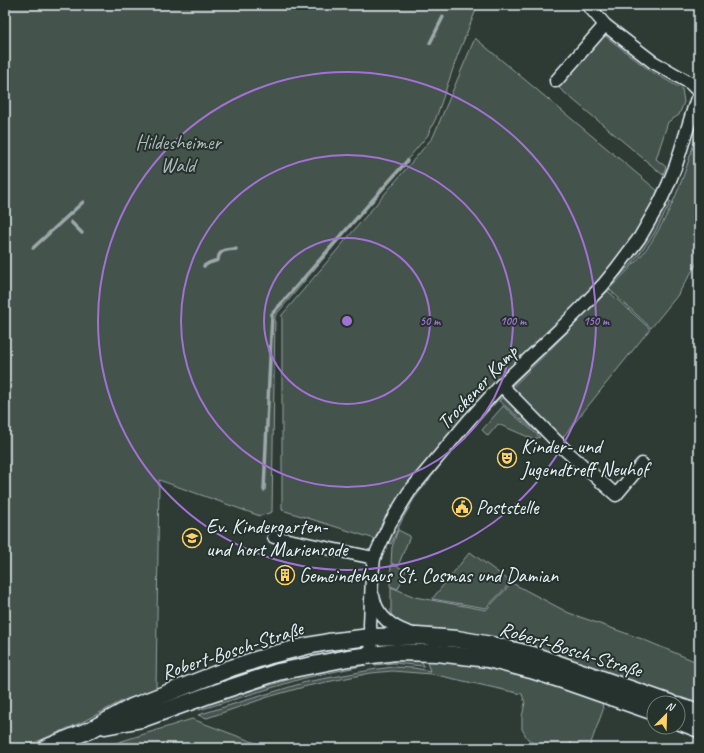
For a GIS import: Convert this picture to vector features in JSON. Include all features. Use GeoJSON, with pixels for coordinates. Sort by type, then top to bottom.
{"type":"FeatureCollection","features":[{"type":"Feature","properties":{"kind":"main road","name":"Robert-Bosch-Straße"},"geometry":{"type":"LineString","coordinates":[[46,748],[92,729],[132,707],[231,668],[307,646],[370,637],[417,636],[457,639],[484,644],[533,655],[647,695]]}},
{"type":"Feature","properties":{"kind":"main road","name":"Robert-Bosch-Straße"},"geometry":{"type":"LineString","coordinates":[[92,729],[142,719],[278,672],[372,654],[396,652],[437,653],[488,660],[531,670],[570,682],[646,709]]}},
{"type":"Feature","properties":{"kind":"main road"},"geometry":{"type":"LineString","coordinates":[[686,709],[699,713]]}},
{"type":"Feature","properties":{"kind":"main road"},"geometry":{"type":"LineString","coordinates":[[686,724],[699,729]]}},
{"type":"Feature","properties":{"kind":"street"},"geometry":{"type":"LineString","coordinates":[[588,5],[604,25],[653,62],[690,84],[699,92]]}},
{"type":"Feature","properties":{"kind":"street"},"geometry":{"type":"LineString","coordinates":[[556,81],[604,25]]}},
{"type":"Feature","properties":{"kind":"street","name":"Trockener Kamp"},"geometry":{"type":"LineString","coordinates":[[372,654],[370,625],[374,558],[390,524],[409,492],[469,420],[501,385],[562,327],[603,285],[640,237],[668,185],[696,101],[699,97]]}},
{"type":"Feature","properties":{"kind":"street"},"geometry":{"type":"LineString","coordinates":[[501,385],[562,448],[616,494],[642,464]]}},
{"type":"Feature","properties":{"kind":"street"},"geometry":{"type":"LineString","coordinates":[[274,537],[374,558]]}},
{"type":"Feature","properties":{"kind":"street","name":"Trockener Kamp"},"geometry":{"type":"LineString","coordinates":[[372,590],[377,608],[386,621],[401,630],[417,636]]}},
{"type":"Feature","properties":{"kind":"green space","name":"Hildesheimer Wald"},"geometry":{"type":"Polygon","coordinates":[[[5,5],[478,5],[457,57],[436,118],[428,135],[275,316],[272,512],[260,516],[159,480],[156,689],[124,700],[80,723],[22,748],[5,748],[5,5]]]}},
{"type":"Feature","properties":{"kind":"green space"},"geometry":{"type":"Polygon","coordinates":[[[604,35],[649,70],[682,89],[684,102],[679,115],[668,122],[656,159],[666,167],[663,175],[559,88],[604,35]]]}},
{"type":"Feature","properties":{"kind":"green space"},"geometry":{"type":"Polygon","coordinates":[[[475,38],[671,202],[654,234],[632,264],[499,399],[449,454],[414,499],[391,544],[282,510],[282,315],[433,137],[475,38]]]}},
{"type":"Feature","properties":{"kind":"green space"},"geometry":{"type":"Polygon","coordinates":[[[699,125],[699,260],[677,296],[651,328],[609,289],[640,257],[663,223],[676,196],[691,154],[699,125]]]}},
{"type":"Feature","properties":{"kind":"green space"},"geometry":{"type":"Polygon","coordinates":[[[608,291],[650,329],[555,447],[499,401],[608,291]]]}},
{"type":"Feature","properties":{"kind":"green space"},"geometry":{"type":"Polygon","coordinates":[[[503,406],[540,437],[533,439],[498,424],[488,436],[482,430],[503,406]]]}},
{"type":"Feature","properties":{"kind":"green space"},"geometry":{"type":"Polygon","coordinates":[[[398,530],[410,536],[398,566],[391,563],[392,547],[398,530]]]}},
{"type":"Feature","properties":{"kind":"green space"},"geometry":{"type":"Polygon","coordinates":[[[470,552],[511,582],[486,608],[432,599],[470,552]]]}},
{"type":"Feature","properties":{"kind":"green space"},"geometry":{"type":"Polygon","coordinates":[[[391,564],[406,570],[398,589],[390,586],[391,564]]]}},
{"type":"Feature","properties":{"kind":"green space"},"geometry":{"type":"Polygon","coordinates":[[[512,583],[569,613],[642,639],[699,663],[699,706],[686,703],[686,695],[657,695],[391,625],[391,587],[415,597],[486,610],[512,583]]]}},
{"type":"Feature","properties":{"kind":"green space"},"geometry":{"type":"Polygon","coordinates":[[[424,655],[501,666],[600,699],[603,710],[589,748],[571,748],[571,742],[569,748],[539,748],[527,738],[522,729],[522,717],[525,703],[522,694],[432,674],[392,671],[371,673],[307,686],[268,697],[207,718],[198,715],[306,682],[393,667],[414,668],[430,671],[424,655]]]}},
{"type":"Feature","properties":{"kind":"green space"},"geometry":{"type":"Polygon","coordinates":[[[420,658],[424,666],[393,663],[375,665],[374,661],[420,658]]]}},
{"type":"Feature","properties":{"kind":"green space"},"geometry":{"type":"Polygon","coordinates":[[[366,662],[366,665],[304,678],[199,710],[201,706],[304,675],[366,662]]]}},
{"type":"Feature","properties":{"kind":"green space"},"geometry":{"type":"Polygon","coordinates":[[[192,719],[269,748],[100,748],[192,719]]]}},
{"type":"Feature","properties":{"kind":"waterway"},"geometry":{"type":"LineString","coordinates":[[430,43],[443,17]]}},
{"type":"Feature","properties":{"kind":"waterway"},"geometry":{"type":"LineString","coordinates":[[264,490],[272,314],[407,161]]}},
{"type":"Feature","properties":{"kind":"waterway"},"geometry":{"type":"LineString","coordinates":[[33,248],[83,202]]}},
{"type":"Feature","properties":{"kind":"waterway"},"geometry":{"type":"LineString","coordinates":[[71,222],[82,233]]}},
{"type":"Feature","properties":{"kind":"waterway"},"geometry":{"type":"LineString","coordinates":[[204,266],[218,260],[222,252],[236,249]]}},
{"type":"Feature","properties":{"kind":"place","name":"Kinder- und Jugendtreff Neuhof"},"geometry":{"type":"Point","coordinates":[507,458]}},
{"type":"Feature","properties":{"kind":"place","name":"Poststelle"},"geometry":{"type":"Point","coordinates":[462,507]}},
{"type":"Feature","properties":{"kind":"place","name":"Ev. Kindergarten- und hort Marienrode"},"geometry":{"type":"Point","coordinates":[192,538]}},
{"type":"Feature","properties":{"kind":"place","name":"Gemeindehaus St. Cosmas und Damian"},"geometry":{"type":"Point","coordinates":[285,575]}}]}
